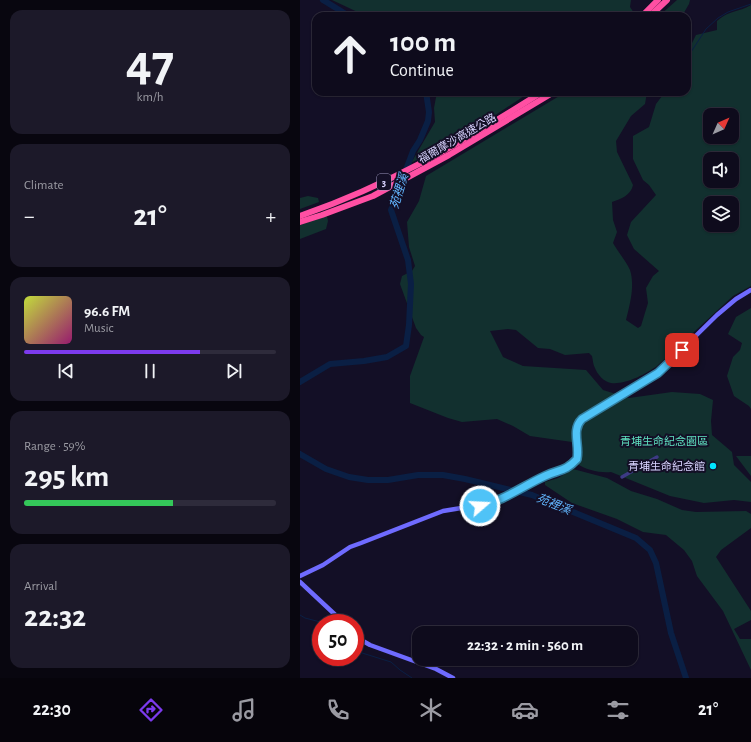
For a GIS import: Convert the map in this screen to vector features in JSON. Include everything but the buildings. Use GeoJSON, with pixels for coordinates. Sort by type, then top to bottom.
{"type":"FeatureCollection","features":[{"type":"Feature","properties":{"kind":"highway"},"geometry":{"type":"LineString","coordinates":[[646,12],[658,0]]}},
{"type":"Feature","properties":{"kind":"highway"},"geometry":{"type":"LineString","coordinates":[[654,12],[667,0]]}},
{"type":"Feature","properties":{"kind":"highway","name":"福爾摩沙高速公路"},"geometry":{"type":"LineString","coordinates":[[448,153],[536,96]]}},
{"type":"Feature","properties":{"kind":"highway","name":"福爾摩沙高速公路"},"geometry":{"type":"LineString","coordinates":[[300,222],[400,174],[448,153],[547,96]]}},
{"type":"Feature","properties":{"kind":"highway","name":"福爾摩沙高速公路"},"geometry":{"type":"LineString","coordinates":[[300,216],[321,212]]}},
{"type":"Feature","properties":{"kind":"main road"},"geometry":{"type":"LineString","coordinates":[[300,576],[323,565],[350,547],[443,511],[492,503],[546,476],[566,469],[577,459],[576,433],[577,426],[582,419],[658,373],[717,315],[736,299],[751,290]]}},
{"type":"Feature","properties":{"kind":"main road"},"geometry":{"type":"LineString","coordinates":[[300,582],[334,614]]}},
{"type":"Feature","properties":{"kind":"main road"},"geometry":{"type":"LineString","coordinates":[[364,642],[436,669],[454,678]]}},
{"type":"Feature","properties":{"kind":"street"},"geometry":{"type":"LineString","coordinates":[[622,477],[657,457]]}},
{"type":"Feature","properties":{"kind":"green space"},"geometry":{"type":"Polygon","coordinates":[[[332,0],[631,0],[630,7],[633,12],[358,12],[332,0]]]}},
{"type":"Feature","properties":{"kind":"green space"},"geometry":{"type":"Polygon","coordinates":[[[677,0],[690,0],[684,12],[664,12],[677,0]]]}},
{"type":"Feature","properties":{"kind":"green space","name":"青埔生命紀念園區"},"geometry":{"type":"Polygon","coordinates":[[[751,5],[751,286],[733,296],[657,366],[629,381],[611,383],[603,379],[596,370],[592,356],[589,353],[565,355],[550,349],[538,348],[516,330],[508,329],[490,331],[503,357],[523,366],[586,370],[603,390],[629,398],[672,392],[700,394],[713,400],[711,421],[712,435],[732,452],[734,465],[751,482],[751,502],[734,500],[704,503],[670,496],[611,472],[593,471],[577,464],[580,456],[580,446],[572,442],[530,436],[497,419],[462,422],[410,403],[410,376],[424,337],[416,328],[400,284],[402,276],[412,271],[415,266],[409,247],[407,222],[419,201],[426,176],[559,96],[646,96],[645,104],[631,116],[616,141],[617,152],[633,185],[628,194],[612,202],[613,220],[617,232],[613,243],[630,270],[632,282],[626,320],[638,328],[641,326],[648,303],[646,288],[653,276],[659,271],[634,249],[627,235],[631,222],[656,195],[649,185],[643,180],[633,159],[633,136],[649,127],[656,104],[662,96],[691,96],[691,45],[696,35],[717,30],[717,21],[721,17],[751,5]]]}},
{"type":"Feature","properties":{"kind":"green space"},"geometry":{"type":"Polygon","coordinates":[[[436,96],[524,96],[491,118],[411,163],[435,122],[434,108],[436,96]]]}},
{"type":"Feature","properties":{"kind":"green space"},"geometry":{"type":"Polygon","coordinates":[[[308,196],[318,198],[319,202],[300,209],[300,198],[308,196]]]}},
{"type":"Feature","properties":{"kind":"green space"},"geometry":{"type":"Polygon","coordinates":[[[327,216],[328,221],[326,229],[300,239],[300,225],[327,216]]]}},
{"type":"Feature","properties":{"kind":"green space"},"geometry":{"type":"Polygon","coordinates":[[[751,308],[751,409],[734,396],[727,376],[733,357],[740,350],[742,343],[728,334],[736,317],[751,308]]]}},
{"type":"Feature","properties":{"kind":"green space"},"geometry":{"type":"Polygon","coordinates":[[[736,456],[751,456],[751,476],[736,456]]]}},
{"type":"Feature","properties":{"kind":"green space"},"geometry":{"type":"Polygon","coordinates":[[[573,469],[607,478],[631,491],[657,499],[682,510],[696,512],[746,511],[751,514],[751,528],[721,550],[716,557],[751,611],[751,620],[734,629],[740,639],[751,639],[751,670],[723,611],[697,576],[692,561],[684,550],[666,535],[643,532],[617,519],[572,503],[545,485],[545,482],[558,478],[573,469]]]}},
{"type":"Feature","properties":{"kind":"waterway","name":"苑裡溪"},"geometry":{"type":"LineString","coordinates":[[323,0],[342,12]]}},
{"type":"Feature","properties":{"kind":"waterway"},"geometry":{"type":"LineString","coordinates":[[691,52],[706,29],[718,18],[728,12],[751,4]]}},
{"type":"Feature","properties":{"kind":"waterway","name":"苑裡溪"},"geometry":{"type":"LineString","coordinates":[[300,382],[330,364],[387,357],[406,346],[409,325],[411,284],[408,260],[391,210],[413,151],[420,140],[428,121],[429,112],[427,96]]}},
{"type":"Feature","properties":{"kind":"waterway","name":"苑裡溪"},"geometry":{"type":"LineString","coordinates":[[300,454],[326,469],[349,477],[368,480],[388,480],[418,475],[443,475],[532,495],[636,538],[650,550],[656,563],[671,633],[686,678]]}},
{"type":"Feature","properties":{"kind":"waterway"},"geometry":{"type":"LineString","coordinates":[[300,615],[312,620]]}},
{"type":"Feature","properties":{"kind":"waterway"},"geometry":{"type":"LineString","coordinates":[[364,654],[391,662],[412,678]]}},
{"type":"Feature","properties":{"kind":"place","name":"青埔生命紀念館"},"geometry":{"type":"Point","coordinates":[713,466]}},
{"type":"Feature","properties":{"kind":"route"},"geometry":{"type":"LineString","coordinates":[[480,506],[492,503],[546,476],[566,469],[577,459],[579,450],[576,433],[579,422],[658,373],[682,350]]}}]}
